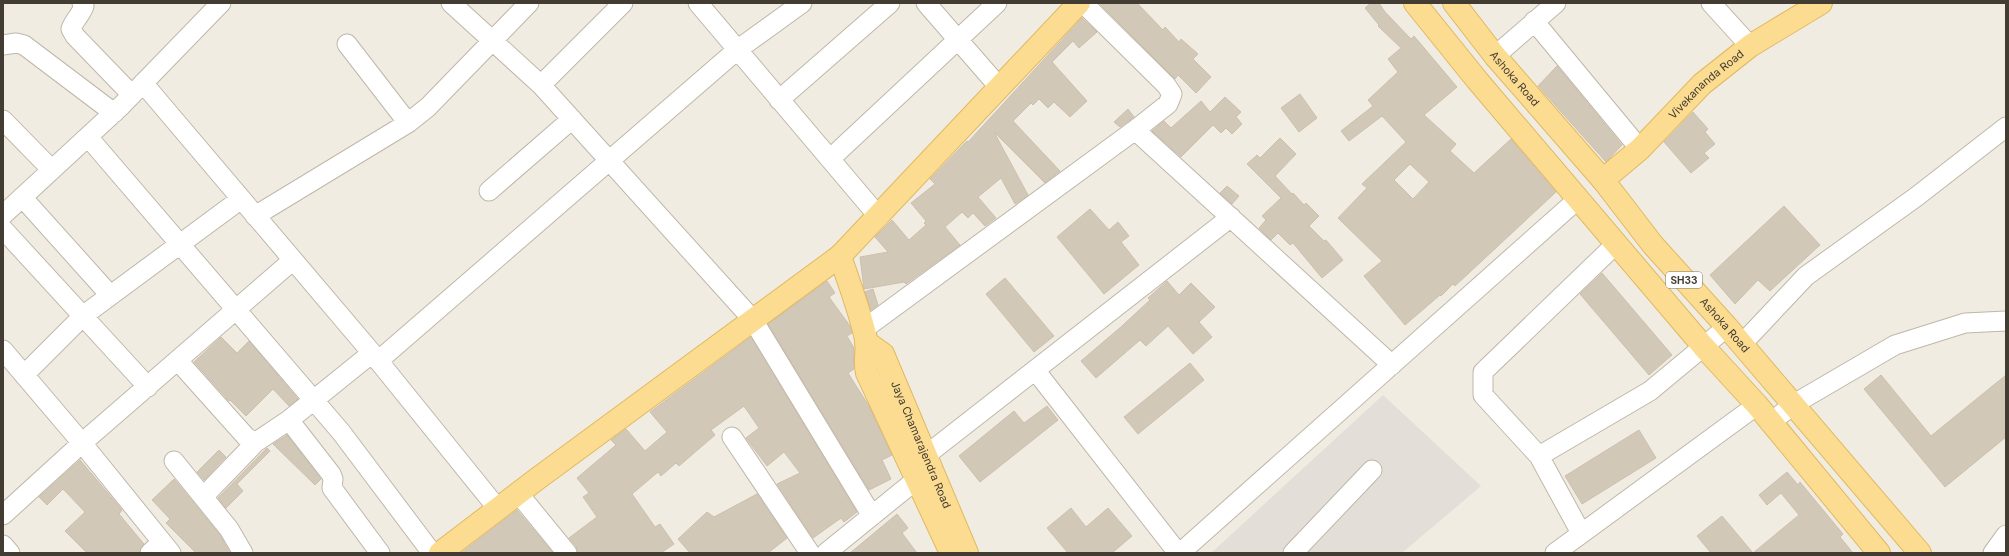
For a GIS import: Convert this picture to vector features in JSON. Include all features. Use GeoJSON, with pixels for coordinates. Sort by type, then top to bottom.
{"type":"FeatureCollection","features":[{"type":"Feature","properties":{"kind":"main road"},"geometry":{"type":"LineString","coordinates":[[440,553],[518,493],[840,256],[879,217],[1079,3]]}},
{"type":"Feature","properties":{"kind":"main road"},"geometry":{"type":"LineString","coordinates":[[1415,3],[1702,346],[1757,406],[1879,553]]}},
{"type":"Feature","properties":{"kind":"main road","name":"Ashoka Road"},"geometry":{"type":"LineString","coordinates":[[1454,3],[1495,56],[1603,180],[1653,246],[1727,326],[1920,553]]}},
{"type":"Feature","properties":{"kind":"main road","name":"Vivekananda Road"},"geometry":{"type":"LineString","coordinates":[[1603,180],[1640,149],[1702,84],[1750,46],[1821,3]]}},
{"type":"Feature","properties":{"kind":"main road","name":"Jaya Chamarajendra Road"},"geometry":{"type":"LineString","coordinates":[[840,256],[865,336],[865,363],[868,373],[924,467],[967,553]]}},
{"type":"Feature","properties":{"kind":"main road","name":"Jaya Chamarajendra Road"},"geometry":{"type":"LineString","coordinates":[[924,467],[951,553]]}},
{"type":"Feature","properties":{"kind":"street"},"geometry":{"type":"LineString","coordinates":[[82,3],[84,6],[82,13],[73,22],[71,29],[75,36],[138,89],[241,199],[375,357],[498,509]]}},
{"type":"Feature","properties":{"kind":"street"},"geometry":{"type":"LineString","coordinates":[[3,215],[114,113],[221,3]]}},
{"type":"Feature","properties":{"kind":"street"},"geometry":{"type":"LineString","coordinates":[[451,3],[541,85],[753,320],[872,516]]}},
{"type":"Feature","properties":{"kind":"street"},"geometry":{"type":"LineString","coordinates":[[256,216],[408,123],[428,107],[529,3]]}},
{"type":"Feature","properties":{"kind":"street"},"geometry":{"type":"LineString","coordinates":[[541,85],[623,3]]}},
{"type":"Feature","properties":{"kind":"street"},"geometry":{"type":"LineString","coordinates":[[698,3],[879,217]]}},
{"type":"Feature","properties":{"kind":"street"},"geometry":{"type":"LineString","coordinates":[[203,497],[256,442],[289,420],[314,400],[375,357],[610,162],[737,50],[802,3]]}},
{"type":"Feature","properties":{"kind":"street"},"geometry":{"type":"LineString","coordinates":[[779,100],[890,3]]}},
{"type":"Feature","properties":{"kind":"street"},"geometry":{"type":"LineString","coordinates":[[926,3],[1000,88]]}},
{"type":"Feature","properties":{"kind":"street"},"geometry":{"type":"LineString","coordinates":[[830,159],[997,3]]}},
{"type":"Feature","properties":{"kind":"street"},"geometry":{"type":"LineString","coordinates":[[865,336],[1168,104],[1172,94],[1166,85],[1083,3]]}},
{"type":"Feature","properties":{"kind":"street"},"geometry":{"type":"LineString","coordinates":[[1495,56],[1556,3]]}},
{"type":"Feature","properties":{"kind":"street"},"geometry":{"type":"LineString","coordinates":[[1711,3],[1750,46]]}},
{"type":"Feature","properties":{"kind":"street"},"geometry":{"type":"LineString","coordinates":[[1534,21],[1640,149]]}},
{"type":"Feature","properties":{"kind":"street"},"geometry":{"type":"LineString","coordinates":[[3,45],[16,43],[24,45],[114,113]]}},
{"type":"Feature","properties":{"kind":"street"},"geometry":{"type":"LineString","coordinates":[[347,44],[408,123]]}},
{"type":"Feature","properties":{"kind":"street"},"geometry":{"type":"LineString","coordinates":[[489,191],[572,118]]}},
{"type":"Feature","properties":{"kind":"street"},"geometry":{"type":"LineString","coordinates":[[3,120],[52,170]]}},
{"type":"Feature","properties":{"kind":"street"},"geometry":{"type":"LineString","coordinates":[[1742,344],[1806,276],[1916,197],[2006,127]]}},
{"type":"Feature","properties":{"kind":"street"},"geometry":{"type":"LineString","coordinates":[[1135,130],[1392,365]]}},
{"type":"Feature","properties":{"kind":"street"},"geometry":{"type":"LineString","coordinates":[[88,137],[341,432],[432,553]]}},
{"type":"Feature","properties":{"kind":"street"},"geometry":{"type":"LineString","coordinates":[[22,198],[110,295]]}},
{"type":"Feature","properties":{"kind":"street"},"geometry":{"type":"LineString","coordinates":[[24,375],[84,315],[241,199]]}},
{"type":"Feature","properties":{"kind":"street"},"geometry":{"type":"LineString","coordinates":[[1035,370],[1179,553],[1578,199]]}},
{"type":"Feature","properties":{"kind":"street"},"geometry":{"type":"LineString","coordinates":[[826,553],[872,516],[924,467],[1035,370],[1231,217]]}},
{"type":"Feature","properties":{"kind":"street"},"geometry":{"type":"LineString","coordinates":[[3,229],[84,315],[148,387]]}},
{"type":"Feature","properties":{"kind":"street"},"geometry":{"type":"LineString","coordinates":[[1581,533],[1539,456],[1483,395],[1483,372],[1617,244]]}},
{"type":"Feature","properties":{"kind":"street"},"geometry":{"type":"LineString","coordinates":[[3,515],[82,444],[179,362],[293,260]]}},
{"type":"Feature","properties":{"kind":"street"},"geometry":{"type":"LineString","coordinates":[[1770,423],[1794,404],[1895,345],[1965,323],[2006,321]]}},
{"type":"Feature","properties":{"kind":"street"},"geometry":{"type":"LineString","coordinates":[[1539,456],[1650,391],[1727,326]]}},
{"type":"Feature","properties":{"kind":"street"},"geometry":{"type":"LineString","coordinates":[[3,350],[82,444],[161,549]]}},
{"type":"Feature","properties":{"kind":"street"},"geometry":{"type":"LineString","coordinates":[[179,362],[247,438],[256,442]]}},
{"type":"Feature","properties":{"kind":"street"},"geometry":{"type":"LineString","coordinates":[[1555,553],[1757,406]]}},
{"type":"Feature","properties":{"kind":"street"},"geometry":{"type":"LineString","coordinates":[[289,420],[331,474],[333,478],[332,488],[380,553]]}},
{"type":"Feature","properties":{"kind":"street"},"geometry":{"type":"LineString","coordinates":[[732,437],[810,553]]}},
{"type":"Feature","properties":{"kind":"street"},"geometry":{"type":"LineString","coordinates":[[174,461],[229,529],[243,553]]}},
{"type":"Feature","properties":{"kind":"street"},"geometry":{"type":"LineString","coordinates":[[1293,553],[1372,470]]}},
{"type":"Feature","properties":{"kind":"street"},"geometry":{"type":"LineString","coordinates":[[518,493],[567,553]]}},
{"type":"Feature","properties":{"kind":"street"},"geometry":{"type":"LineString","coordinates":[[1993,553],[2006,535]]}},
{"type":"Feature","properties":{"kind":"street"},"geometry":{"type":"LineString","coordinates":[[3,545],[10,553]]}},
{"type":"Feature","properties":{"kind":"shaded area"},"geometry":{"type":"Polygon","coordinates":[[[1383,395],[1481,486],[1402,553],[1211,553],[1383,395]]]}},
{"type":"Feature","properties":{"kind":"building"},"geometry":{"type":"Polygon","coordinates":[[[1099,3],[1137,3],[1163,30],[1165,27],[1179,42],[1181,39],[1198,54],[1193,59],[1211,77],[1196,93],[1178,75],[1175,79],[1099,3]]]}},
{"type":"Feature","properties":{"kind":"building"},"geometry":{"type":"Polygon","coordinates":[[[1371,3],[1379,3],[1385,12],[1411,39],[1414,36],[1457,87],[1424,115],[1456,144],[1450,151],[1474,173],[1511,139],[1556,192],[1455,286],[1453,284],[1441,296],[1440,295],[1405,325],[1364,276],[1382,261],[1338,218],[1367,188],[1362,184],[1406,142],[1382,116],[1349,141],[1341,131],[1373,106],[1368,100],[1398,72],[1388,59],[1401,48],[1378,26],[1379,25],[1365,8],[1371,3]],[[1410,164],[1394,180],[1413,199],[1429,182],[1410,164]]]}},
{"type":"Feature","properties":{"kind":"building"},"geometry":{"type":"Polygon","coordinates":[[[1082,18],[1097,32],[1079,48],[1073,41],[1052,62],[1087,101],[1070,117],[1054,102],[1048,108],[1039,99],[1033,105],[1031,103],[1013,121],[1060,171],[1045,183],[994,132],[1028,195],[1015,204],[1001,178],[978,197],[996,218],[985,226],[973,213],[968,218],[962,212],[945,227],[960,245],[906,284],[904,282],[864,289],[860,257],[888,252],[875,237],[892,220],[909,240],[926,225],[924,223],[926,221],[911,203],[935,184],[930,179],[967,141],[968,142],[1082,18]]]}},
{"type":"Feature","properties":{"kind":"building"},"geometry":{"type":"Polygon","coordinates":[[[1557,66],[1622,145],[1606,162],[1538,86],[1557,66]]]}},
{"type":"Feature","properties":{"kind":"building"},"geometry":{"type":"Polygon","coordinates":[[[1300,94],[1317,118],[1299,132],[1281,108],[1300,94]]]}},
{"type":"Feature","properties":{"kind":"building"},"geometry":{"type":"Polygon","coordinates":[[[1225,97],[1241,112],[1236,117],[1242,124],[1232,134],[1226,128],[1221,133],[1213,125],[1181,157],[1152,131],[1164,121],[1171,128],[1201,101],[1210,112],[1225,97]]]}},
{"type":"Feature","properties":{"kind":"building"},"geometry":{"type":"Polygon","coordinates":[[[1128,109],[1134,117],[1120,127],[1114,122],[1128,109]]]}},
{"type":"Feature","properties":{"kind":"building"},"geometry":{"type":"Polygon","coordinates":[[[1693,112],[1708,129],[1705,132],[1715,144],[1704,153],[1709,158],[1691,173],[1664,142],[1693,112]]]}},
{"type":"Feature","properties":{"kind":"building"},"geometry":{"type":"Polygon","coordinates":[[[1280,138],[1296,154],[1275,176],[1304,205],[1306,203],[1319,216],[1309,226],[1324,241],[1326,240],[1343,260],[1322,278],[1293,243],[1290,245],[1278,233],[1271,240],[1259,228],[1266,220],[1262,216],[1281,198],[1247,164],[1257,155],[1260,158],[1280,138]]]}},
{"type":"Feature","properties":{"kind":"building"},"geometry":{"type":"Polygon","coordinates":[[[1227,186],[1239,196],[1232,204],[1220,193],[1227,186]]]}},
{"type":"Feature","properties":{"kind":"building"},"geometry":{"type":"Polygon","coordinates":[[[1784,206],[1820,245],[1770,291],[1758,280],[1735,304],[1710,275],[1784,206]]]}},
{"type":"Feature","properties":{"kind":"building"},"geometry":{"type":"Polygon","coordinates":[[[1090,209],[1109,230],[1118,222],[1129,236],[1121,242],[1139,265],[1104,294],[1057,237],[1090,209]]]}},
{"type":"Feature","properties":{"kind":"building"},"geometry":{"type":"Polygon","coordinates":[[[1602,273],[1672,355],[1649,375],[1580,294],[1602,273]]]}},
{"type":"Feature","properties":{"kind":"building"},"geometry":{"type":"Polygon","coordinates":[[[1005,278],[1054,336],[1034,352],[986,294],[1005,278]]]}},
{"type":"Feature","properties":{"kind":"building"},"geometry":{"type":"Polygon","coordinates":[[[827,281],[835,293],[829,297],[850,326],[852,333],[847,336],[854,348],[854,369],[848,373],[869,406],[892,455],[882,460],[891,479],[869,490],[768,324],[827,281]]]}},
{"type":"Feature","properties":{"kind":"building"},"geometry":{"type":"Polygon","coordinates":[[[1167,281],[1179,295],[1191,283],[1215,307],[1199,322],[1212,337],[1193,354],[1168,326],[1146,346],[1140,340],[1096,378],[1081,361],[1150,300],[1148,298],[1167,281]]]}},
{"type":"Feature","properties":{"kind":"building"},"geometry":{"type":"Polygon","coordinates":[[[873,289],[878,305],[871,310],[865,292],[873,289]]]}},
{"type":"Feature","properties":{"kind":"building"},"geometry":{"type":"Polygon","coordinates":[[[221,337],[237,353],[249,341],[298,399],[289,406],[273,389],[246,416],[230,400],[229,401],[194,362],[221,337]]]}},
{"type":"Feature","properties":{"kind":"building"},"geometry":{"type":"Polygon","coordinates":[[[751,337],[857,512],[844,522],[841,518],[813,538],[777,484],[800,473],[784,452],[767,466],[746,438],[759,428],[744,406],[711,430],[715,435],[679,466],[676,463],[661,476],[658,472],[632,494],[655,527],[660,524],[674,544],[661,553],[578,553],[576,546],[569,538],[597,517],[583,497],[589,493],[577,478],[616,445],[611,440],[626,429],[645,451],[667,432],[650,412],[751,337]]]}},
{"type":"Feature","properties":{"kind":"building"},"geometry":{"type":"Polygon","coordinates":[[[1190,363],[1204,380],[1138,434],[1124,417],[1190,363]]]}},
{"type":"Feature","properties":{"kind":"building"},"geometry":{"type":"Polygon","coordinates":[[[1881,375],[1931,436],[2006,375],[2006,437],[1945,487],[1864,389],[1881,375]]]}},
{"type":"Feature","properties":{"kind":"building"},"geometry":{"type":"Polygon","coordinates":[[[1047,406],[1058,420],[980,482],[959,456],[1014,411],[1024,423],[1047,406]]]}},
{"type":"Feature","properties":{"kind":"building"},"geometry":{"type":"Polygon","coordinates":[[[1639,430],[1656,458],[1582,504],[1565,476],[1639,430]]]}},
{"type":"Feature","properties":{"kind":"building"},"geometry":{"type":"Polygon","coordinates":[[[287,435],[321,479],[315,485],[273,444],[287,435]]]}},
{"type":"Feature","properties":{"kind":"building"},"geometry":{"type":"Polygon","coordinates":[[[267,448],[270,451],[237,484],[243,491],[226,508],[218,498],[267,448]]]}},
{"type":"Feature","properties":{"kind":"building"},"geometry":{"type":"Polygon","coordinates":[[[219,450],[226,457],[204,480],[197,472],[219,450]]]}},
{"type":"Feature","properties":{"kind":"building"},"geometry":{"type":"Polygon","coordinates":[[[80,460],[122,510],[119,514],[144,544],[139,553],[87,553],[65,531],[85,512],[63,489],[47,505],[39,497],[80,460]]]}},
{"type":"Feature","properties":{"kind":"building"},"geometry":{"type":"Polygon","coordinates":[[[1787,472],[1798,485],[1800,482],[1843,534],[1840,537],[1853,553],[1753,553],[1799,515],[1781,493],[1767,505],[1759,495],[1787,472]]]}},
{"type":"Feature","properties":{"kind":"building"},"geometry":{"type":"Polygon","coordinates":[[[174,479],[220,535],[230,553],[196,553],[166,523],[170,519],[152,500],[174,479]]]}},
{"type":"Feature","properties":{"kind":"building"},"geometry":{"type":"Polygon","coordinates":[[[757,494],[787,538],[768,553],[690,553],[678,539],[707,512],[714,517],[757,494]]]}},
{"type":"Feature","properties":{"kind":"building"},"geometry":{"type":"Polygon","coordinates":[[[1071,508],[1086,527],[1108,508],[1132,536],[1112,553],[1068,553],[1047,528],[1071,508]]]}},
{"type":"Feature","properties":{"kind":"building"},"geometry":{"type":"Polygon","coordinates":[[[517,510],[553,553],[461,553],[517,510]]]}},
{"type":"Feature","properties":{"kind":"building"},"geometry":{"type":"Polygon","coordinates":[[[897,514],[908,528],[902,533],[917,553],[850,553],[897,514]]]}},
{"type":"Feature","properties":{"kind":"building"},"geometry":{"type":"Polygon","coordinates":[[[1722,516],[1753,553],[1711,553],[1697,536],[1722,516]]]}}]}
